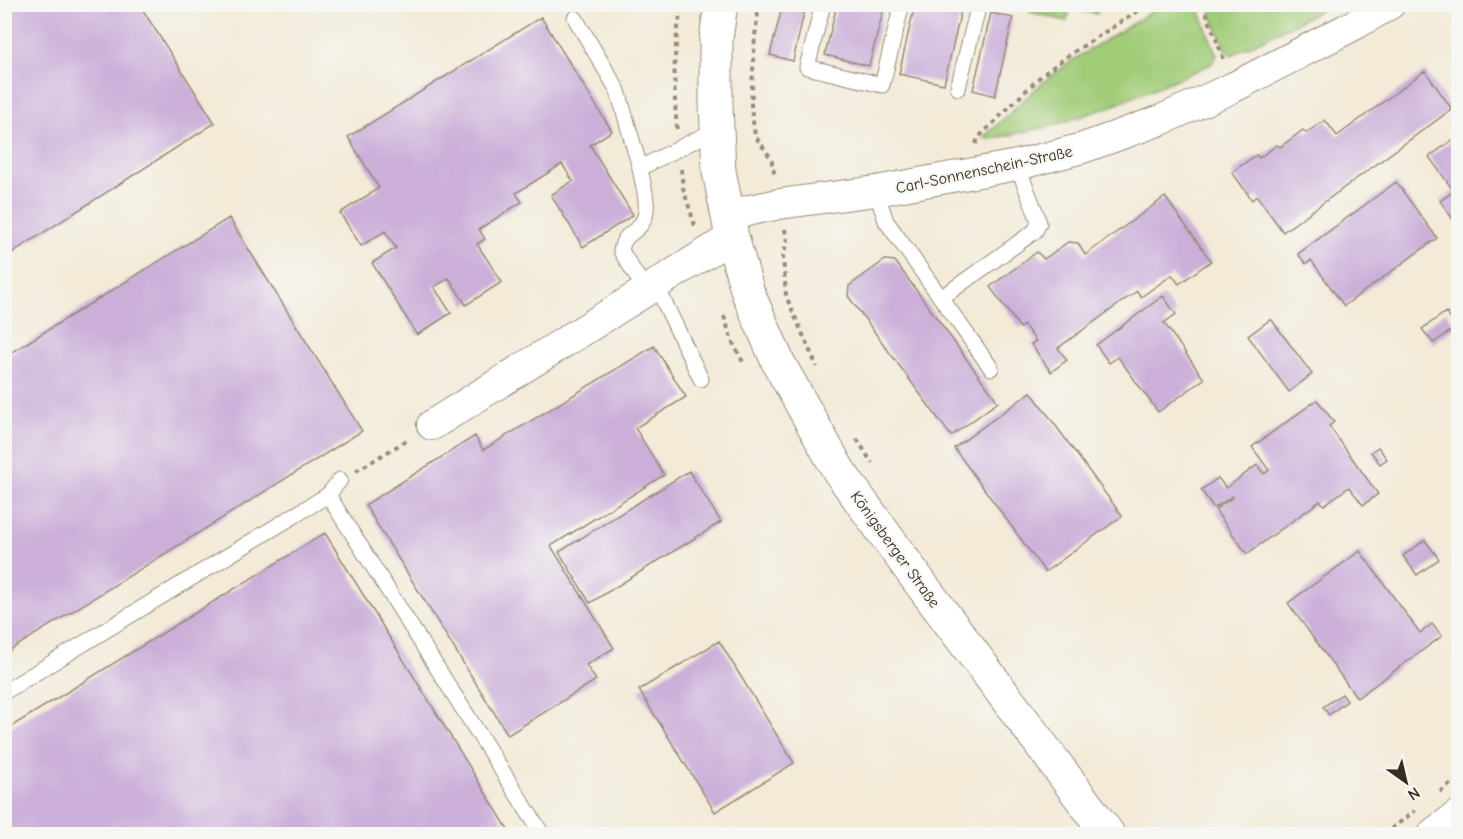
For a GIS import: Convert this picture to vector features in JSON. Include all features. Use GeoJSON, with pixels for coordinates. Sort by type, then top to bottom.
{"type":"FeatureCollection","features":[{"type":"Feature","properties":{"kind":"street","name":"Königsberger Straße"},"geometry":{"type":"LineString","coordinates":[[720,4],[716,39],[719,171],[729,226],[748,293],[778,362],[839,471],[1108,834]]}},
{"type":"Feature","properties":{"kind":"street","name":"Carl-Sonnenschein-Straße"},"geometry":{"type":"LineString","coordinates":[[729,226],[779,204],[876,191],[1017,165],[1083,148],[1161,120],[1234,87],[1390,4]]}},
{"type":"Feature","properties":{"kind":"street"},"geometry":{"type":"LineString","coordinates":[[432,424],[651,288],[729,226]]}},
{"type":"Feature","properties":{"kind":"street"},"geometry":{"type":"LineString","coordinates":[[1435,834],[1458,817]]}},
{"type":"Feature","properties":{"kind":"lane"},"geometry":{"type":"LineString","coordinates":[[823,4],[807,67],[882,85],[902,4]]}},
{"type":"Feature","properties":{"kind":"lane"},"geometry":{"type":"LineString","coordinates":[[958,88],[979,4]]}},
{"type":"Feature","properties":{"kind":"lane"},"geometry":{"type":"LineString","coordinates":[[575,18],[618,92],[640,168],[646,210],[643,222],[623,240],[621,251],[651,288],[700,380]]}},
{"type":"Feature","properties":{"kind":"lane"},"geometry":{"type":"LineString","coordinates":[[640,168],[717,129]]}},
{"type":"Feature","properties":{"kind":"lane"},"geometry":{"type":"LineString","coordinates":[[941,298],[1035,231],[1039,223],[1017,165]]}},
{"type":"Feature","properties":{"kind":"lane"},"geometry":{"type":"LineString","coordinates":[[876,191],[886,221],[991,368]]}},
{"type":"Feature","properties":{"kind":"lane"},"geometry":{"type":"LineString","coordinates":[[4,692],[328,495],[340,480]]}},
{"type":"Feature","properties":{"kind":"lane"},"geometry":{"type":"LineString","coordinates":[[328,495],[542,834]]}},
{"type":"Feature","properties":{"kind":"path"},"geometry":{"type":"LineString","coordinates":[[759,4],[754,36],[751,106],[755,136],[771,158],[787,242],[783,256],[786,296],[820,376]]}},
{"type":"Feature","properties":{"kind":"path"},"geometry":{"type":"LineString","coordinates":[[968,174],[978,138],[1041,76],[1069,55],[1149,4]]}},
{"type":"Feature","properties":{"kind":"path"},"geometry":{"type":"LineString","coordinates":[[1203,4],[1234,87]]}},
{"type":"Feature","properties":{"kind":"path"},"geometry":{"type":"LineString","coordinates":[[340,480],[432,424]]}},
{"type":"Feature","properties":{"kind":"path"},"geometry":{"type":"LineString","coordinates":[[855,435],[872,464]]}},
{"type":"Feature","properties":{"kind":"green space"},"geometry":{"type":"Polygon","coordinates":[[[1031,4],[1099,5],[1097,14],[1070,8],[1067,21],[1030,12],[1031,4]]]}},
{"type":"Feature","properties":{"kind":"green space"},"geometry":{"type":"Polygon","coordinates":[[[1164,4],[1197,5],[1217,56],[1210,65],[1112,106],[1052,126],[991,139],[983,138],[1041,84],[1071,61],[1164,4]]]}},
{"type":"Feature","properties":{"kind":"green space"},"geometry":{"type":"Polygon","coordinates":[[[1208,5],[1331,5],[1232,55],[1226,51],[1208,5]]]}},
{"type":"Feature","properties":{"kind":"building"},"geometry":{"type":"Polygon","coordinates":[[[4,4],[139,4],[215,123],[4,258],[4,4]]]}},
{"type":"Feature","properties":{"kind":"building"},"geometry":{"type":"Polygon","coordinates":[[[783,4],[806,4],[793,61],[770,55],[783,4]]]}},
{"type":"Feature","properties":{"kind":"building"},"geometry":{"type":"Polygon","coordinates":[[[837,4],[885,4],[869,66],[825,55],[837,4]]]}},
{"type":"Feature","properties":{"kind":"building"},"geometry":{"type":"Polygon","coordinates":[[[915,4],[962,6],[944,84],[899,74],[915,4]]]}},
{"type":"Feature","properties":{"kind":"building"},"geometry":{"type":"Polygon","coordinates":[[[991,13],[1013,18],[995,96],[973,90],[991,13]]]}},
{"type":"Feature","properties":{"kind":"building"},"geometry":{"type":"Polygon","coordinates":[[[541,17],[612,131],[590,145],[633,215],[583,247],[551,195],[573,181],[562,164],[516,193],[522,202],[479,229],[485,239],[477,244],[502,282],[466,305],[449,278],[434,287],[451,313],[417,335],[372,263],[396,248],[385,231],[361,246],[340,213],[379,188],[348,137],[541,17]]]}},
{"type":"Feature","properties":{"kind":"building"},"geometry":{"type":"Polygon","coordinates":[[[1425,71],[1452,109],[1283,232],[1257,196],[1252,200],[1232,172],[1256,155],[1259,158],[1277,145],[1280,147],[1303,130],[1306,133],[1325,120],[1337,136],[1425,71]]]}},
{"type":"Feature","properties":{"kind":"building"},"geometry":{"type":"Polygon","coordinates":[[[1458,136],[1458,226],[1440,201],[1454,191],[1429,157],[1458,136]]]}},
{"type":"Feature","properties":{"kind":"building"},"geometry":{"type":"Polygon","coordinates":[[[1396,182],[1437,238],[1344,306],[1311,260],[1306,264],[1298,254],[1396,182]]]}},
{"type":"Feature","properties":{"kind":"building"},"geometry":{"type":"Polygon","coordinates":[[[1165,197],[1211,261],[1179,284],[1172,275],[1141,297],[1137,291],[1058,348],[1067,360],[1051,372],[1031,344],[1036,341],[1024,325],[1020,328],[990,287],[1037,252],[1044,259],[1068,242],[1078,243],[1085,255],[1165,197]]]}},
{"type":"Feature","properties":{"kind":"building"},"geometry":{"type":"Polygon","coordinates":[[[229,218],[362,431],[4,654],[4,357],[229,218]]]}},
{"type":"Feature","properties":{"kind":"building"},"geometry":{"type":"Polygon","coordinates":[[[885,260],[895,261],[998,402],[951,436],[848,296],[849,286],[885,260]]]}},
{"type":"Feature","properties":{"kind":"building"},"geometry":{"type":"Polygon","coordinates":[[[1163,296],[1176,314],[1164,323],[1204,379],[1158,412],[1118,357],[1109,363],[1096,345],[1163,296]]]}},
{"type":"Feature","properties":{"kind":"building"},"geometry":{"type":"Polygon","coordinates":[[[1446,312],[1456,327],[1433,343],[1422,329],[1446,312]]]}},
{"type":"Feature","properties":{"kind":"building"},"geometry":{"type":"Polygon","coordinates":[[[1271,319],[1312,374],[1289,392],[1248,336],[1271,319]]]}},
{"type":"Feature","properties":{"kind":"building"},"geometry":{"type":"Polygon","coordinates":[[[654,346],[686,397],[635,428],[664,475],[551,546],[614,648],[586,665],[596,680],[508,735],[365,505],[475,436],[483,450],[654,346]]]}},
{"type":"Feature","properties":{"kind":"building"},"geometry":{"type":"Polygon","coordinates":[[[1031,392],[1122,516],[1045,572],[954,448],[1031,392]]]}},
{"type":"Feature","properties":{"kind":"building"},"geometry":{"type":"Polygon","coordinates":[[[1317,400],[1334,422],[1329,426],[1378,494],[1363,505],[1349,487],[1324,505],[1320,501],[1247,554],[1215,510],[1233,497],[1214,508],[1201,490],[1218,478],[1226,488],[1257,465],[1264,474],[1269,470],[1252,447],[1317,400]]]}},
{"type":"Feature","properties":{"kind":"building"},"geometry":{"type":"Polygon","coordinates":[[[1378,447],[1387,459],[1380,464],[1371,452],[1378,447]]]}},
{"type":"Feature","properties":{"kind":"building"},"geometry":{"type":"Polygon","coordinates":[[[689,471],[721,522],[590,603],[559,552],[689,471]]]}},
{"type":"Feature","properties":{"kind":"building"},"geometry":{"type":"Polygon","coordinates":[[[325,533],[511,834],[4,834],[4,731],[325,533]]]}},
{"type":"Feature","properties":{"kind":"building"},"geometry":{"type":"Polygon","coordinates":[[[1425,540],[1439,559],[1417,575],[1403,556],[1425,540]]]}},
{"type":"Feature","properties":{"kind":"building"},"geometry":{"type":"Polygon","coordinates":[[[1360,551],[1420,633],[1432,624],[1442,636],[1357,698],[1288,603],[1360,551]]]}},
{"type":"Feature","properties":{"kind":"building"},"geometry":{"type":"Polygon","coordinates":[[[719,641],[794,763],[715,812],[639,690],[719,641]]]}},
{"type":"Feature","properties":{"kind":"building"},"geometry":{"type":"Polygon","coordinates":[[[1342,694],[1347,701],[1329,715],[1323,707],[1342,694]]]}}]}
